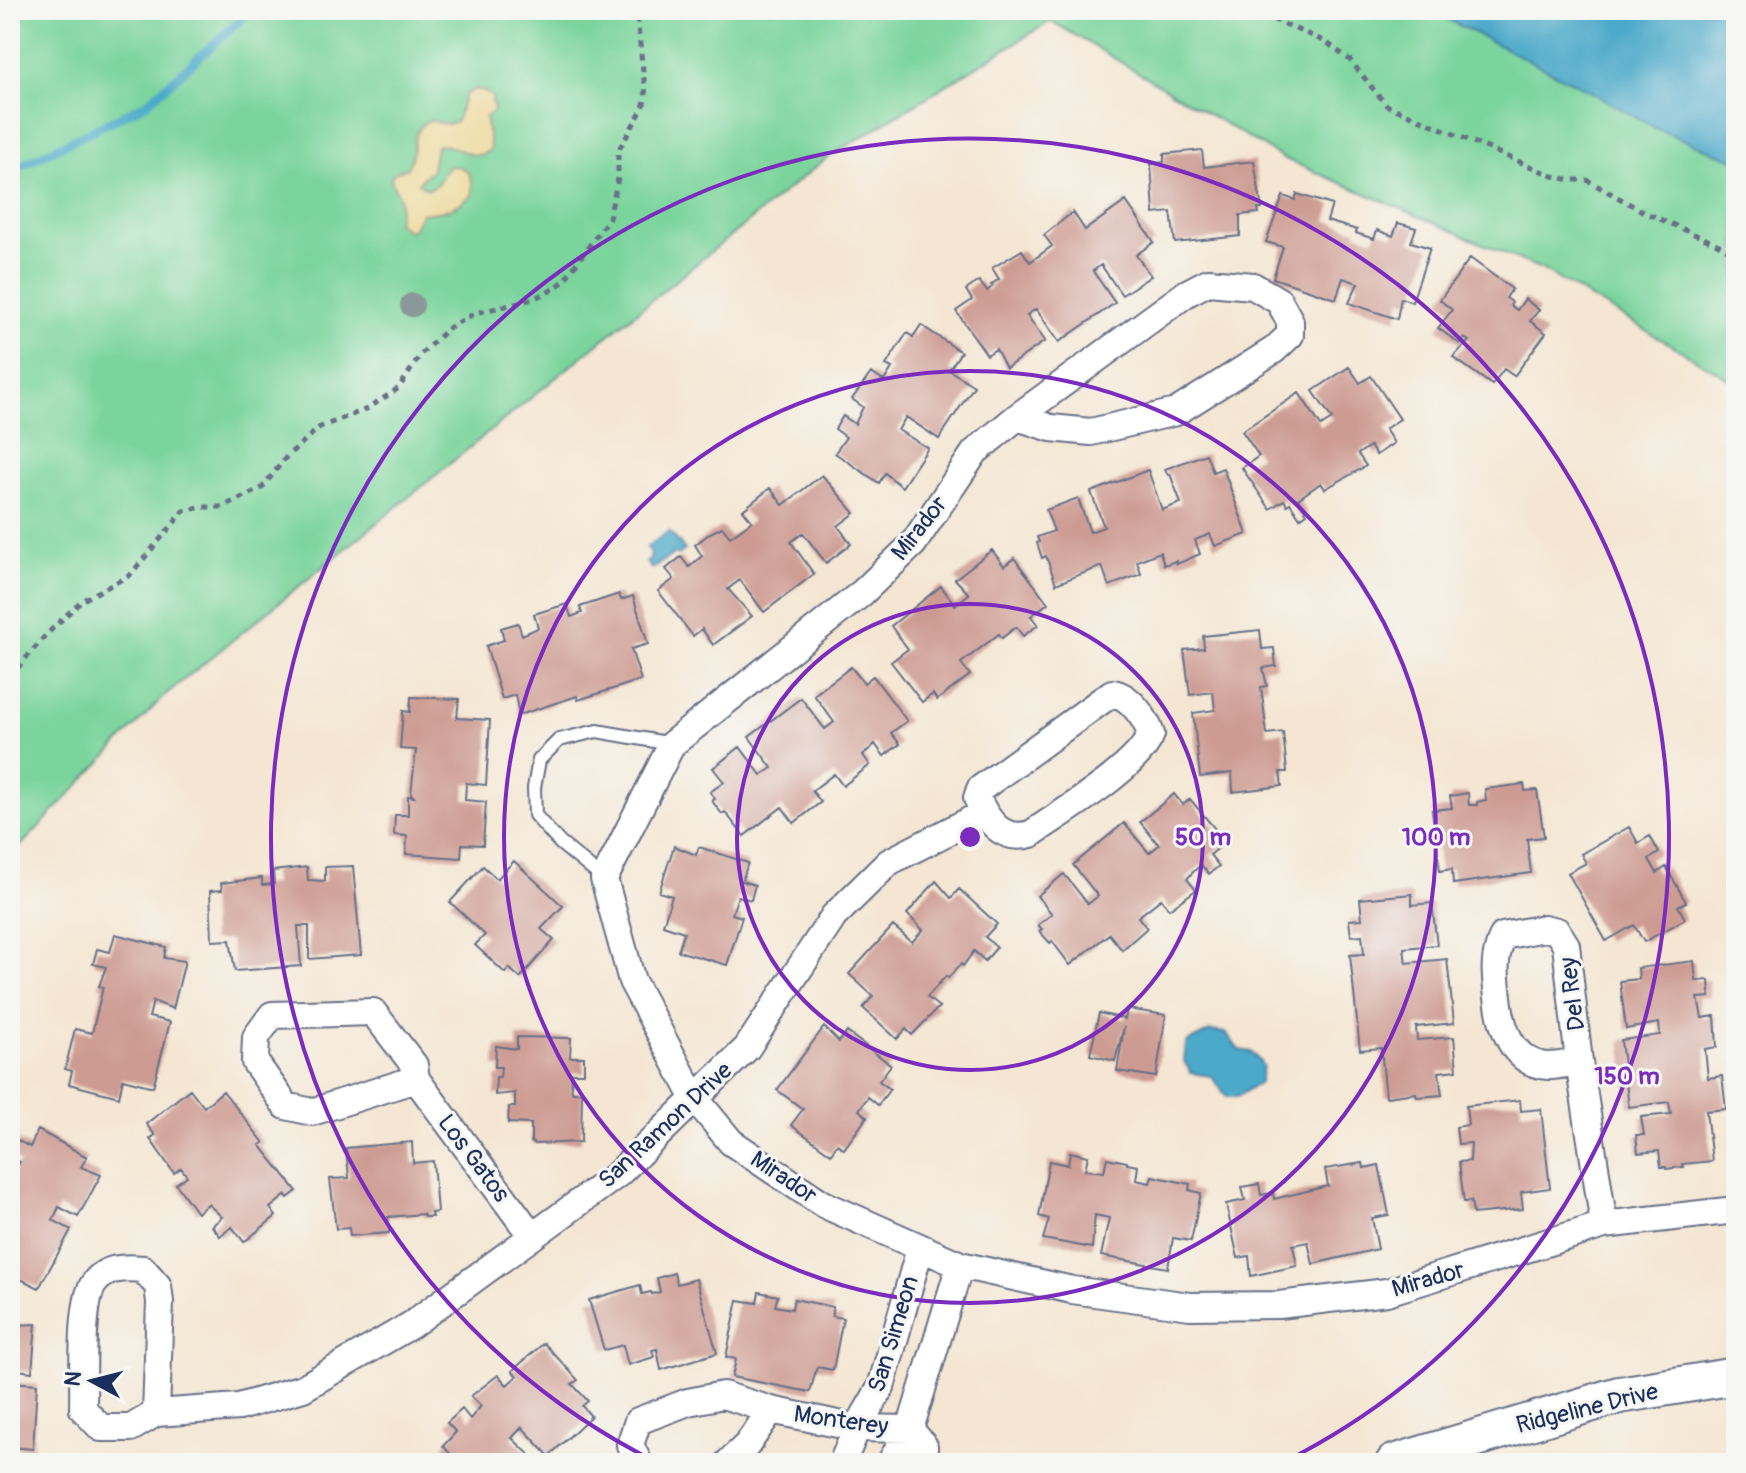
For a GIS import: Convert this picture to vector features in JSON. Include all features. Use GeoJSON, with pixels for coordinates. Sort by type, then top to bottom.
{"type":"FeatureCollection","features":[{"type":"Feature","properties":{"kind":"street","name":"Mirador"},"geometry":{"type":"LineString","coordinates":[[1017,417],[1051,428],[1091,432],[1176,412],[1274,350],[1290,335],[1290,321],[1279,301],[1253,286],[1208,282],[1187,293],[1017,417],[975,452],[913,544],[872,583],[672,744],[604,879],[632,981],[694,1097],[731,1142],[823,1204],[960,1265],[1072,1290],[1190,1306],[1279,1305],[1387,1292],[1604,1225],[1736,1210]]}},
{"type":"Feature","properties":{"kind":"street"},"geometry":{"type":"LineString","coordinates":[[1119,693],[1144,717],[1151,734],[1124,768],[1031,834],[1010,836],[991,825],[984,813],[978,794],[989,779],[1106,694],[1119,693]]}},
{"type":"Feature","properties":{"kind":"street","name":"San Ramon Drive"},"geometry":{"type":"LineString","coordinates":[[156,1413],[158,1286],[143,1269],[123,1267],[109,1271],[94,1284],[87,1305],[83,1409],[101,1428],[131,1428],[156,1413],[239,1407],[303,1388],[411,1325],[618,1174],[747,1048],[834,916],[845,905],[889,862],[984,813]]}},
{"type":"Feature","properties":{"kind":"street","name":"Del Rey"},"geometry":{"type":"LineString","coordinates":[[1579,1062],[1546,1066],[1526,1058],[1509,1042],[1501,1024],[1494,961],[1503,936],[1544,928],[1557,931],[1566,945],[1579,1062],[1604,1225]]}},
{"type":"Feature","properties":{"kind":"street","name":"Los Gatos"},"geometry":{"type":"LineString","coordinates":[[416,1079],[312,1112],[297,1109],[286,1106],[255,1062],[256,1037],[272,1015],[373,1012],[414,1065],[416,1079],[532,1236]]}},
{"type":"Feature","properties":{"kind":"street","name":"San Simeon"},"geometry":{"type":"LineString","coordinates":[[845,1463],[857,1428],[881,1387],[920,1248]]}},
{"type":"Feature","properties":{"kind":"street","name":"San Simeon"},"geometry":{"type":"LineString","coordinates":[[890,1463],[910,1429],[960,1265]]}},
{"type":"Feature","properties":{"kind":"street","name":"Ridgeline Drive"},"geometry":{"type":"LineString","coordinates":[[1394,1463],[1619,1395],[1736,1376]]}},
{"type":"Feature","properties":{"kind":"street","name":"Monterey"},"geometry":{"type":"LineString","coordinates":[[639,1463],[630,1445],[638,1421],[688,1402],[723,1395],[771,1410],[857,1428],[910,1429]]}},
{"type":"Feature","properties":{"kind":"street","name":"Monterey"},"geometry":{"type":"LineString","coordinates":[[728,1463],[747,1445],[771,1410]]}},
{"type":"Feature","properties":{"kind":"street"},"geometry":{"type":"LineString","coordinates":[[910,1429],[924,1446],[924,1463]]}},
{"type":"Feature","properties":{"kind":"lane"},"geometry":{"type":"LineString","coordinates":[[604,879],[560,843],[535,815],[534,788],[539,760],[559,740],[597,731],[672,744]]}},
{"type":"Feature","properties":{"kind":"path"},"geometry":{"type":"LineString","coordinates":[[10,677],[45,636],[81,601],[130,575],[184,511],[222,507],[262,488],[287,456],[320,427],[367,409],[399,388],[421,354],[447,329],[475,313],[523,302],[547,293],[563,282],[609,218],[618,178],[618,151],[643,108],[646,97],[636,10]]}},
{"type":"Feature","properties":{"kind":"path"},"geometry":{"type":"LineString","coordinates":[[1251,10],[1326,42],[1350,60],[1386,105],[1553,176],[1587,180],[1644,212],[1736,255]]}},
{"type":"Feature","properties":{"kind":"green space"},"geometry":{"type":"Polygon","coordinates":[[[10,10],[1736,10],[1736,383],[1541,269],[1283,158],[1051,21],[824,160],[165,695],[10,857],[10,10]]]}},
{"type":"Feature","properties":{"kind":"sand"},"geometry":{"type":"Polygon","coordinates":[[[475,89],[492,97],[494,111],[486,117],[490,150],[476,155],[444,145],[436,146],[432,169],[418,183],[432,188],[448,167],[460,167],[471,178],[472,195],[448,209],[422,213],[413,229],[408,231],[397,222],[400,202],[391,178],[407,168],[417,132],[422,126],[428,120],[447,124],[456,122],[465,95],[475,89]]]}},
{"type":"Feature","properties":{"kind":"water"},"geometry":{"type":"Polygon","coordinates":[[[1429,10],[1736,10],[1736,161],[1655,128],[1588,90],[1429,10]]]}},
{"type":"Feature","properties":{"kind":"water"},"geometry":{"type":"Polygon","coordinates":[[[669,531],[685,550],[652,569],[646,562],[650,560],[651,553],[647,547],[669,531]]]}},
{"type":"Feature","properties":{"kind":"water"},"geometry":{"type":"Polygon","coordinates":[[[1210,1031],[1226,1033],[1239,1050],[1252,1052],[1263,1066],[1260,1082],[1237,1097],[1227,1097],[1211,1076],[1191,1073],[1184,1061],[1186,1043],[1210,1031]]]}},
{"type":"Feature","properties":{"kind":"building"},"geometry":{"type":"Polygon","coordinates":[[[1202,150],[1204,167],[1254,161],[1262,209],[1258,209],[1259,213],[1240,215],[1240,236],[1175,243],[1171,212],[1154,214],[1151,164],[1164,162],[1164,154],[1202,150]]]}},
{"type":"Feature","properties":{"kind":"building"},"geometry":{"type":"Polygon","coordinates":[[[1297,194],[1332,205],[1327,221],[1374,239],[1377,230],[1393,236],[1398,223],[1416,228],[1411,242],[1430,248],[1412,302],[1401,298],[1397,319],[1349,303],[1358,283],[1343,278],[1336,299],[1273,278],[1283,247],[1266,242],[1283,196],[1295,200],[1297,194]]]}},
{"type":"Feature","properties":{"kind":"building"},"geometry":{"type":"Polygon","coordinates":[[[1126,201],[1154,242],[1136,255],[1151,276],[1122,295],[1101,265],[1093,271],[1115,303],[1059,342],[1036,309],[1027,315],[1045,341],[1006,368],[996,349],[987,355],[956,311],[972,300],[966,290],[979,281],[987,291],[999,279],[992,268],[1022,250],[1030,262],[1052,246],[1044,235],[1073,212],[1085,230],[1126,201]]]}},
{"type":"Feature","properties":{"kind":"building"},"geometry":{"type":"Polygon","coordinates":[[[1470,258],[1512,289],[1506,298],[1512,302],[1510,305],[1517,310],[1525,299],[1539,310],[1530,321],[1546,333],[1514,376],[1504,369],[1492,385],[1453,357],[1469,341],[1464,338],[1460,344],[1438,328],[1452,310],[1440,300],[1470,258]]]}},
{"type":"Feature","properties":{"kind":"building"},"geometry":{"type":"Polygon","coordinates":[[[921,325],[961,352],[949,370],[974,386],[939,439],[906,417],[898,430],[928,448],[902,487],[885,473],[879,483],[835,453],[846,437],[835,429],[843,416],[855,424],[863,407],[852,399],[871,373],[884,381],[892,368],[886,365],[907,333],[913,337],[921,325]]]}},
{"type":"Feature","properties":{"kind":"building"},"geometry":{"type":"Polygon","coordinates":[[[1349,367],[1360,383],[1371,376],[1400,419],[1385,429],[1394,443],[1376,455],[1370,446],[1358,454],[1366,466],[1325,489],[1321,483],[1298,499],[1307,513],[1300,518],[1290,503],[1287,505],[1284,500],[1270,509],[1242,468],[1259,456],[1242,431],[1299,393],[1321,426],[1332,419],[1313,391],[1349,367]]]}},
{"type":"Feature","properties":{"kind":"building"},"geometry":{"type":"Polygon","coordinates":[[[1206,454],[1213,472],[1223,468],[1247,534],[1215,546],[1210,534],[1195,540],[1200,554],[1177,564],[1176,561],[1164,565],[1160,552],[1137,561],[1141,574],[1109,586],[1102,566],[1056,584],[1046,556],[1042,558],[1037,543],[1037,537],[1054,531],[1046,510],[1078,498],[1090,532],[1104,527],[1091,492],[1148,470],[1162,510],[1181,503],[1165,469],[1206,454]]]}},
{"type":"Feature","properties":{"kind":"building"},"geometry":{"type":"Polygon","coordinates":[[[822,475],[855,513],[838,526],[851,544],[826,563],[803,533],[791,542],[814,574],[764,612],[740,580],[728,589],[752,616],[713,645],[702,629],[693,636],[658,591],[674,579],[666,569],[681,557],[689,567],[702,556],[695,545],[710,533],[722,527],[730,537],[752,521],[743,510],[770,488],[783,505],[822,475]]]}},
{"type":"Feature","properties":{"kind":"building"},"geometry":{"type":"Polygon","coordinates":[[[992,550],[1004,566],[1014,558],[1048,603],[1031,616],[1038,625],[1023,636],[1016,627],[1002,638],[999,634],[961,663],[970,675],[937,700],[933,694],[922,702],[891,662],[908,649],[891,626],[941,586],[955,605],[969,594],[955,579],[992,550]]]}},
{"type":"Feature","properties":{"kind":"building"},"geometry":{"type":"Polygon","coordinates":[[[619,594],[621,600],[633,596],[648,644],[631,649],[641,680],[519,715],[515,695],[502,699],[486,646],[504,640],[501,628],[518,623],[522,635],[538,628],[534,614],[567,604],[571,617],[582,613],[580,607],[619,594]]]}},
{"type":"Feature","properties":{"kind":"building"},"geometry":{"type":"Polygon","coordinates":[[[1260,630],[1262,649],[1274,648],[1276,666],[1263,668],[1267,686],[1261,687],[1267,734],[1283,732],[1287,772],[1280,772],[1282,786],[1233,792],[1232,773],[1200,777],[1193,713],[1215,710],[1213,692],[1190,695],[1184,650],[1204,648],[1203,636],[1260,630]]]}},
{"type":"Feature","properties":{"kind":"building"},"geometry":{"type":"Polygon","coordinates":[[[851,667],[864,683],[873,676],[907,721],[891,733],[900,744],[884,756],[875,744],[863,755],[870,765],[843,786],[834,774],[812,791],[821,802],[794,823],[782,807],[744,836],[712,801],[715,799],[710,792],[724,782],[713,768],[740,747],[761,775],[772,768],[749,737],[801,698],[825,729],[834,722],[814,695],[851,667]]]}},
{"type":"Feature","properties":{"kind":"building"},"geometry":{"type":"Polygon","coordinates":[[[411,697],[459,699],[457,718],[490,720],[486,785],[466,783],[465,800],[486,802],[483,845],[462,844],[461,858],[406,854],[407,836],[394,835],[395,815],[408,815],[408,796],[414,797],[411,794],[416,750],[400,749],[403,711],[410,712],[411,697]]]}},
{"type":"Feature","properties":{"kind":"building"},"geometry":{"type":"Polygon","coordinates":[[[1524,784],[1525,791],[1537,790],[1544,837],[1527,839],[1531,873],[1453,884],[1452,869],[1440,871],[1432,810],[1452,808],[1450,796],[1468,793],[1469,805],[1477,805],[1477,802],[1486,800],[1485,789],[1524,784]]]}},
{"type":"Feature","properties":{"kind":"building"},"geometry":{"type":"Polygon","coordinates":[[[1174,794],[1183,805],[1190,799],[1226,842],[1210,855],[1219,866],[1209,874],[1201,865],[1187,879],[1196,890],[1169,909],[1161,899],[1138,917],[1147,928],[1122,950],[1109,934],[1070,965],[1052,941],[1050,943],[1039,931],[1042,929],[1038,925],[1052,914],[1037,896],[1064,874],[1088,904],[1098,896],[1073,865],[1124,823],[1149,853],[1159,845],[1140,822],[1174,794]]]}},
{"type":"Feature","properties":{"kind":"building"},"geometry":{"type":"Polygon","coordinates":[[[1629,827],[1638,843],[1650,836],[1659,853],[1649,859],[1657,873],[1666,867],[1686,902],[1678,906],[1685,919],[1644,942],[1634,925],[1606,941],[1568,873],[1586,863],[1581,854],[1629,827]]]}},
{"type":"Feature","properties":{"kind":"building"},"geometry":{"type":"Polygon","coordinates":[[[674,846],[696,855],[699,847],[748,863],[742,881],[755,885],[751,900],[738,896],[732,914],[742,917],[727,965],[678,951],[684,932],[663,925],[672,896],[659,892],[674,846]]]}},
{"type":"Feature","properties":{"kind":"building"},"geometry":{"type":"Polygon","coordinates":[[[514,861],[563,906],[541,929],[554,940],[520,978],[509,968],[505,973],[475,945],[485,935],[450,902],[483,866],[497,879],[514,861]]]}},
{"type":"Feature","properties":{"kind":"building"},"geometry":{"type":"Polygon","coordinates":[[[353,866],[361,955],[309,959],[309,926],[298,926],[301,966],[235,971],[230,940],[212,941],[210,891],[222,890],[221,883],[262,878],[262,885],[274,884],[273,871],[307,867],[308,880],[325,881],[325,867],[353,866]]]}},
{"type":"Feature","properties":{"kind":"building"},"geometry":{"type":"Polygon","coordinates":[[[936,881],[951,898],[959,889],[997,924],[985,937],[997,947],[985,961],[974,951],[963,966],[961,964],[948,978],[946,976],[927,997],[939,1007],[912,1035],[906,1029],[897,1039],[863,1008],[873,996],[849,974],[893,926],[912,942],[923,930],[907,914],[936,881]]]}},
{"type":"Feature","properties":{"kind":"building"},"geometry":{"type":"Polygon","coordinates":[[[1412,894],[1412,905],[1432,903],[1437,945],[1404,948],[1406,963],[1447,959],[1454,1023],[1416,1027],[1417,1040],[1454,1037],[1457,1070],[1439,1072],[1442,1095],[1417,1097],[1416,1093],[1386,1097],[1381,1048],[1360,1050],[1350,955],[1364,954],[1362,935],[1351,936],[1349,920],[1362,919],[1360,899],[1412,894]]]}},
{"type":"Feature","properties":{"kind":"building"},"geometry":{"type":"Polygon","coordinates":[[[115,934],[166,947],[164,958],[185,961],[173,1009],[153,1001],[149,1017],[170,1022],[153,1087],[123,1079],[119,1097],[69,1084],[72,1071],[65,1069],[75,1029],[92,1033],[103,987],[99,986],[106,967],[93,964],[97,949],[110,952],[115,934]]]}},
{"type":"Feature","properties":{"kind":"building"},"geometry":{"type":"Polygon","coordinates":[[[1694,961],[1696,981],[1709,980],[1710,997],[1698,998],[1702,1018],[1715,1016],[1717,1047],[1705,1049],[1708,1078],[1722,1076],[1726,1109],[1706,1111],[1712,1161],[1666,1169],[1661,1167],[1659,1151],[1638,1153],[1636,1135],[1644,1135],[1641,1117],[1671,1114],[1669,1102],[1629,1107],[1621,1040],[1660,1035],[1659,1023],[1626,1029],[1620,981],[1639,979],[1638,968],[1694,961]]]}},
{"type":"Feature","properties":{"kind":"building"},"geometry":{"type":"Polygon","coordinates":[[[1127,1009],[1166,1015],[1156,1077],[1117,1071],[1124,1027],[1115,1061],[1090,1055],[1099,1013],[1125,1019],[1127,1009]]]}},
{"type":"Feature","properties":{"kind":"building"},"geometry":{"type":"Polygon","coordinates":[[[824,1027],[839,1042],[847,1032],[891,1065],[879,1081],[890,1089],[878,1105],[868,1097],[859,1110],[867,1117],[844,1149],[837,1144],[831,1154],[791,1125],[803,1109],[777,1090],[824,1027]]]}},
{"type":"Feature","properties":{"kind":"building"},"geometry":{"type":"Polygon","coordinates":[[[517,1037],[571,1038],[570,1057],[584,1057],[584,1073],[571,1073],[572,1092],[582,1092],[581,1142],[535,1144],[531,1142],[531,1124],[508,1123],[509,1107],[515,1107],[515,1093],[495,1095],[496,1077],[500,1077],[501,1067],[495,1067],[496,1046],[517,1049],[517,1037]]]}},
{"type":"Feature","properties":{"kind":"building"},"geometry":{"type":"Polygon","coordinates":[[[190,1089],[204,1107],[223,1091],[297,1191],[288,1198],[286,1195],[270,1208],[276,1216],[244,1242],[232,1227],[220,1236],[212,1226],[222,1217],[208,1204],[197,1213],[176,1184],[187,1176],[181,1168],[174,1173],[150,1139],[155,1135],[146,1124],[190,1089]]]}},
{"type":"Feature","properties":{"kind":"building"},"geometry":{"type":"Polygon","coordinates":[[[1520,1100],[1521,1111],[1541,1109],[1550,1188],[1521,1192],[1523,1209],[1473,1214],[1471,1201],[1464,1202],[1459,1162],[1470,1161],[1471,1143],[1458,1144],[1456,1127],[1468,1125],[1466,1106],[1520,1100]]]}},
{"type":"Feature","properties":{"kind":"building"},"geometry":{"type":"Polygon","coordinates":[[[38,1130],[87,1157],[81,1167],[101,1175],[78,1217],[59,1207],[53,1220],[71,1230],[39,1288],[10,1274],[10,1190],[14,1182],[10,1177],[20,1162],[10,1154],[17,1140],[30,1147],[38,1130]]]}},
{"type":"Feature","properties":{"kind":"building"},"geometry":{"type":"Polygon","coordinates":[[[412,1142],[413,1163],[433,1161],[437,1212],[431,1213],[432,1217],[424,1217],[423,1214],[388,1217],[389,1233],[350,1236],[349,1228],[336,1229],[330,1179],[349,1178],[346,1148],[412,1142]]]}},
{"type":"Feature","properties":{"kind":"building"},"geometry":{"type":"Polygon","coordinates":[[[1070,1152],[1088,1156],[1085,1170],[1104,1172],[1107,1158],[1138,1166],[1136,1180],[1150,1183],[1152,1176],[1190,1184],[1189,1190],[1201,1193],[1191,1241],[1173,1238],[1168,1268],[1101,1256],[1109,1218],[1095,1215],[1092,1248],[1043,1239],[1049,1219],[1039,1216],[1049,1161],[1068,1165],[1070,1152]]]}},
{"type":"Feature","properties":{"kind":"building"},"geometry":{"type":"Polygon","coordinates":[[[1363,1163],[1364,1168],[1379,1165],[1389,1215],[1372,1218],[1378,1249],[1313,1264],[1308,1242],[1293,1245],[1297,1266],[1251,1276],[1249,1256],[1238,1258],[1226,1204],[1245,1200],[1242,1187],[1259,1184],[1261,1195],[1273,1193],[1274,1199],[1328,1186],[1325,1169],[1363,1163]]]}},
{"type":"Feature","properties":{"kind":"building"},"geometry":{"type":"Polygon","coordinates":[[[674,1273],[677,1284],[696,1279],[717,1353],[661,1370],[657,1349],[652,1350],[654,1357],[628,1365],[623,1345],[604,1350],[589,1300],[640,1285],[642,1294],[660,1292],[657,1278],[674,1273]]]}},
{"type":"Feature","properties":{"kind":"building"},"geometry":{"type":"Polygon","coordinates":[[[759,1292],[778,1296],[775,1306],[792,1309],[794,1299],[833,1307],[832,1316],[843,1318],[833,1370],[817,1367],[810,1392],[732,1377],[736,1359],[726,1357],[738,1300],[757,1303],[759,1292]]]}},
{"type":"Feature","properties":{"kind":"building"},"geometry":{"type":"Polygon","coordinates":[[[10,1315],[14,1315],[14,1325],[36,1324],[32,1372],[10,1369],[10,1315]]]}},
{"type":"Feature","properties":{"kind":"building"},"geometry":{"type":"Polygon","coordinates":[[[544,1343],[578,1380],[572,1384],[588,1401],[582,1406],[591,1416],[549,1456],[522,1427],[512,1438],[535,1463],[459,1463],[443,1446],[456,1432],[447,1423],[462,1409],[470,1419],[481,1406],[471,1396],[498,1375],[507,1385],[517,1376],[512,1371],[544,1343]]]}},
{"type":"Feature","properties":{"kind":"building"},"geometry":{"type":"Polygon","coordinates":[[[10,1382],[37,1384],[33,1449],[10,1447],[10,1382]]]}},
{"type":"Feature","properties":{"kind":"waterway"},"geometry":{"type":"LineString","coordinates":[[10,171],[146,104],[252,10]]}}]}
